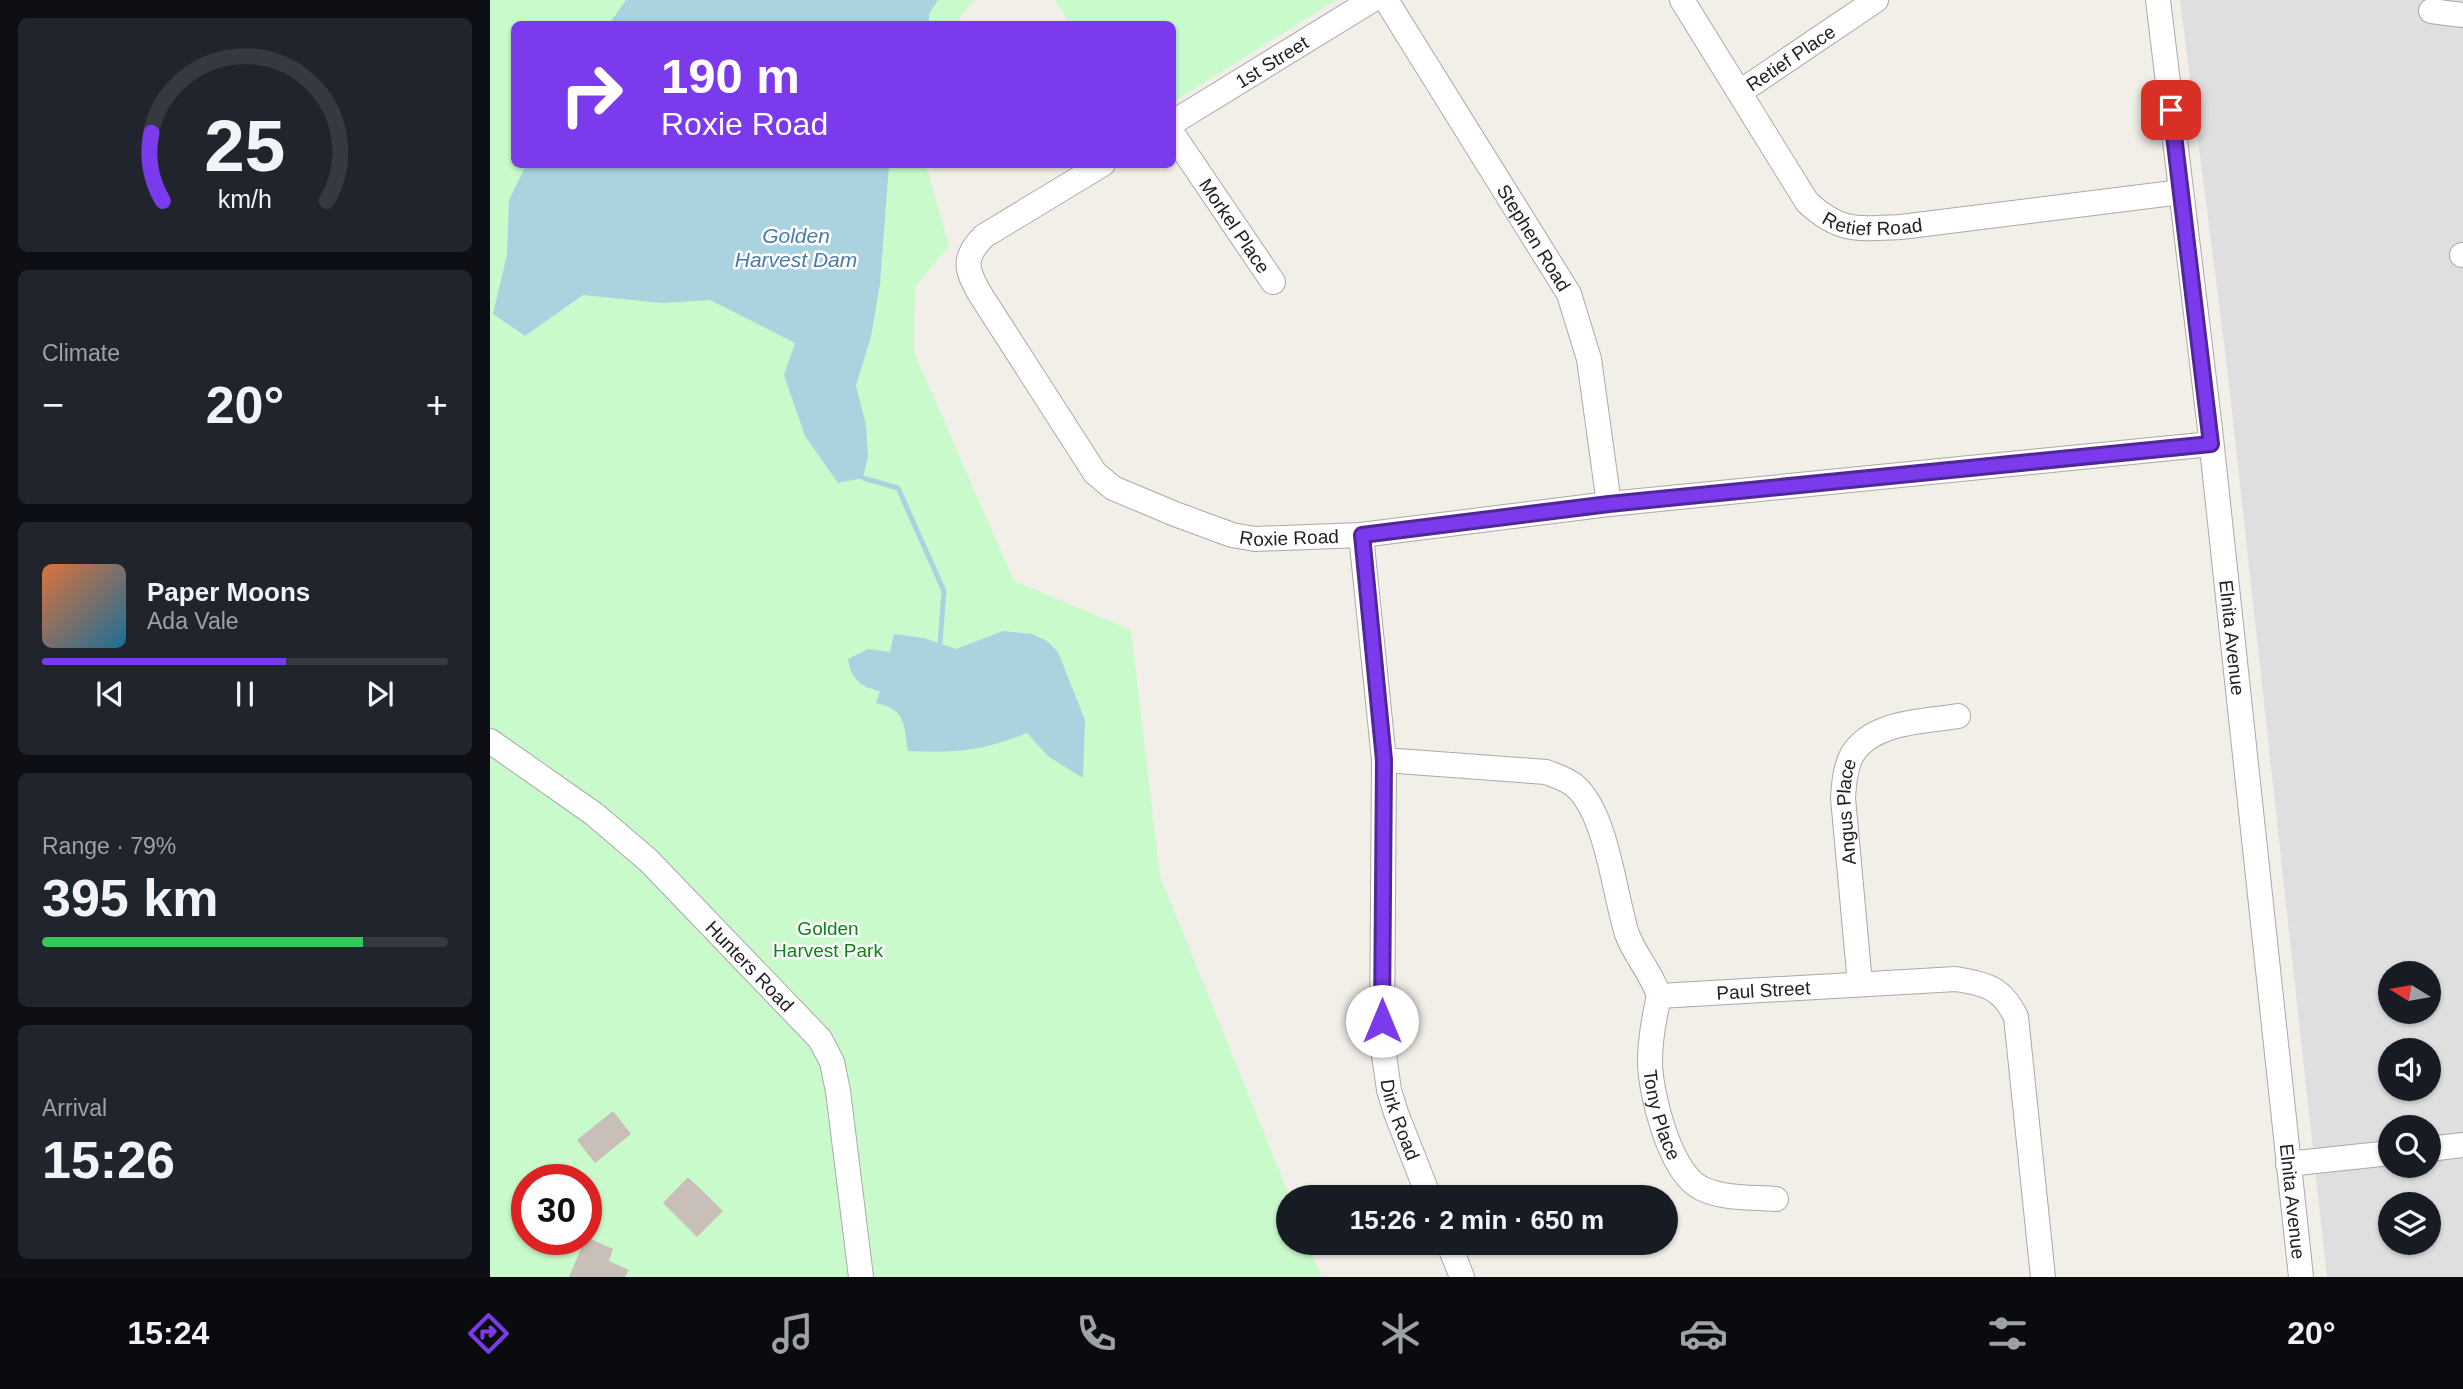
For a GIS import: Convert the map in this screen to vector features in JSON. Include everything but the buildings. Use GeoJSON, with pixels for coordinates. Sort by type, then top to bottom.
{"type":"FeatureCollection","features":[{"type":"Feature","properties":{"kind":"street","name":"1st Street"},"geometry":{"type":"LineString","coordinates":[[1176,120],[1372,0]]}},
{"type":"Feature","properties":{"kind":"street","name":"Stephen Road"},"geometry":{"type":"LineString","coordinates":[[1386,0],[1569,294],[1589,359],[1609,504]]}},
{"type":"Feature","properties":{"kind":"street","name":"Retief Road"},"geometry":{"type":"LineString","coordinates":[[1682,0],[1807,202],[1823,217],[1841,226],[1861,229],[1901,227],[2181,192]]}},
{"type":"Feature","properties":{"kind":"street","name":"Retief Place"},"geometry":{"type":"LineString","coordinates":[[1740,92],[1876,0]]}},
{"type":"Feature","properties":{"kind":"street","name":"Elnita Avenue"},"geometry":{"type":"LineString","coordinates":[[2158,0],[2211,444],[2301,1277]]}},
{"type":"Feature","properties":{"kind":"street"},"geometry":{"type":"LineString","coordinates":[[2431,11],[2463,15]]}},
{"type":"Feature","properties":{"kind":"street","name":"Morkel Place"},"geometry":{"type":"LineString","coordinates":[[1176,139],[1273,282]]}},
{"type":"Feature","properties":{"kind":"street","name":"Roxie Road"},"geometry":{"type":"LineString","coordinates":[[1096,168],[984,236],[973,247],[968,268],[987,306],[1095,473],[1112,488],[1232,535],[1255,539],[1362,535],[1609,504],[2211,444]]}},
{"type":"Feature","properties":{"kind":"street","name":"Dirk Road"},"geometry":{"type":"LineString","coordinates":[[1362,535],[1384,760],[1382,1041],[1389,1090],[1424,1185]]}},
{"type":"Feature","properties":{"kind":"street","name":"Angus Place"},"geometry":{"type":"LineString","coordinates":[[1860,984],[1843,798],[1845,775],[1853,754],[1879,730],[1958,716]]}},
{"type":"Feature","properties":{"kind":"street","name":"Hunters Road"},"geometry":{"type":"LineString","coordinates":[[490,741],[594,814],[648,860],[820,1039],[832,1062],[838,1091],[861,1277]]}},
{"type":"Feature","properties":{"kind":"street"},"geometry":{"type":"LineString","coordinates":[[1384,760],[1546,772],[1575,786],[1592,809],[1627,932],[1655,982],[1659,996]]}},
{"type":"Feature","properties":{"kind":"street","name":"Paul Street"},"geometry":{"type":"LineString","coordinates":[[1659,996],[1956,979],[1982,983],[2000,993],[2009,1002],[2016,1017],[2043,1277]]}},
{"type":"Feature","properties":{"kind":"street","name":"Tony Place"},"geometry":{"type":"LineString","coordinates":[[1659,996],[1651,1029],[1651,1078],[1664,1129],[1683,1173],[1694,1185],[1711,1193],[1776,1199]]}},
{"type":"Feature","properties":{"kind":"street"},"geometry":{"type":"LineString","coordinates":[[2441,1148],[2463,1145]]}},
{"type":"Feature","properties":{"kind":"street"},"geometry":{"type":"LineString","coordinates":[[2288,1164],[2378,1154]]}},
{"type":"Feature","properties":{"kind":"street"},"geometry":{"type":"LineString","coordinates":[[1453,1255],[1462,1277]]}},
{"type":"Feature","properties":{"kind":"shaded area"},"geometry":{"type":"Polygon","coordinates":[[[2180,0],[2463,0],[2463,1277],[2327,1277],[2227,366],[2180,0]]]}},
{"type":"Feature","properties":{"kind":"green space","name":"Golden Harvest Park"},"geometry":{"type":"Polygon","coordinates":[[[490,0],[974,0],[957,21],[511,21],[511,168],[927,168],[949,246],[915,287],[914,352],[1014,581],[1131,630],[1160,876],[1285,1185],[1276,1185],[1276,1255],[1312,1255],[1322,1277],[490,1277],[490,0]]]}},
{"type":"Feature","properties":{"kind":"green space"},"geometry":{"type":"Polygon","coordinates":[[[1055,0],[1336,0],[1176,100],[1176,21],[1068,21],[1055,0]]]}},
{"type":"Feature","properties":{"kind":"water"},"geometry":{"type":"Polygon","coordinates":[[[626,0],[938,0],[929,14],[929,21],[611,21],[626,0]]]}},
{"type":"Feature","properties":{"kind":"water","name":"Golden Harvest Dam"},"geometry":{"type":"Polygon","coordinates":[[[525,168],[889,168],[880,284],[871,336],[856,386],[866,425],[868,456],[863,478],[838,483],[805,436],[784,375],[795,343],[710,300],[662,303],[583,295],[525,336],[493,314],[507,255],[509,200],[525,168]]]}},
{"type":"Feature","properties":{"kind":"water"},"geometry":{"type":"Polygon","coordinates":[[[1003,631],[1032,634],[1047,641],[1058,652],[1085,720],[1083,778],[1049,757],[1027,733],[969,750],[908,751],[904,726],[898,714],[893,709],[876,703],[880,691],[858,681],[849,666],[848,659],[868,649],[890,652],[894,634],[924,638],[956,649],[1003,631]]]}},
{"type":"Feature","properties":{"kind":"waterway"},"geometry":{"type":"LineString","coordinates":[[863,478],[898,488],[944,591],[940,643]]}},
{"type":"Feature","properties":{"kind":"route"},"geometry":{"type":"LineString","coordinates":[[1382,1021],[1384,760],[1362,535],[1609,504],[2211,444],[2171,110]]}}]}
